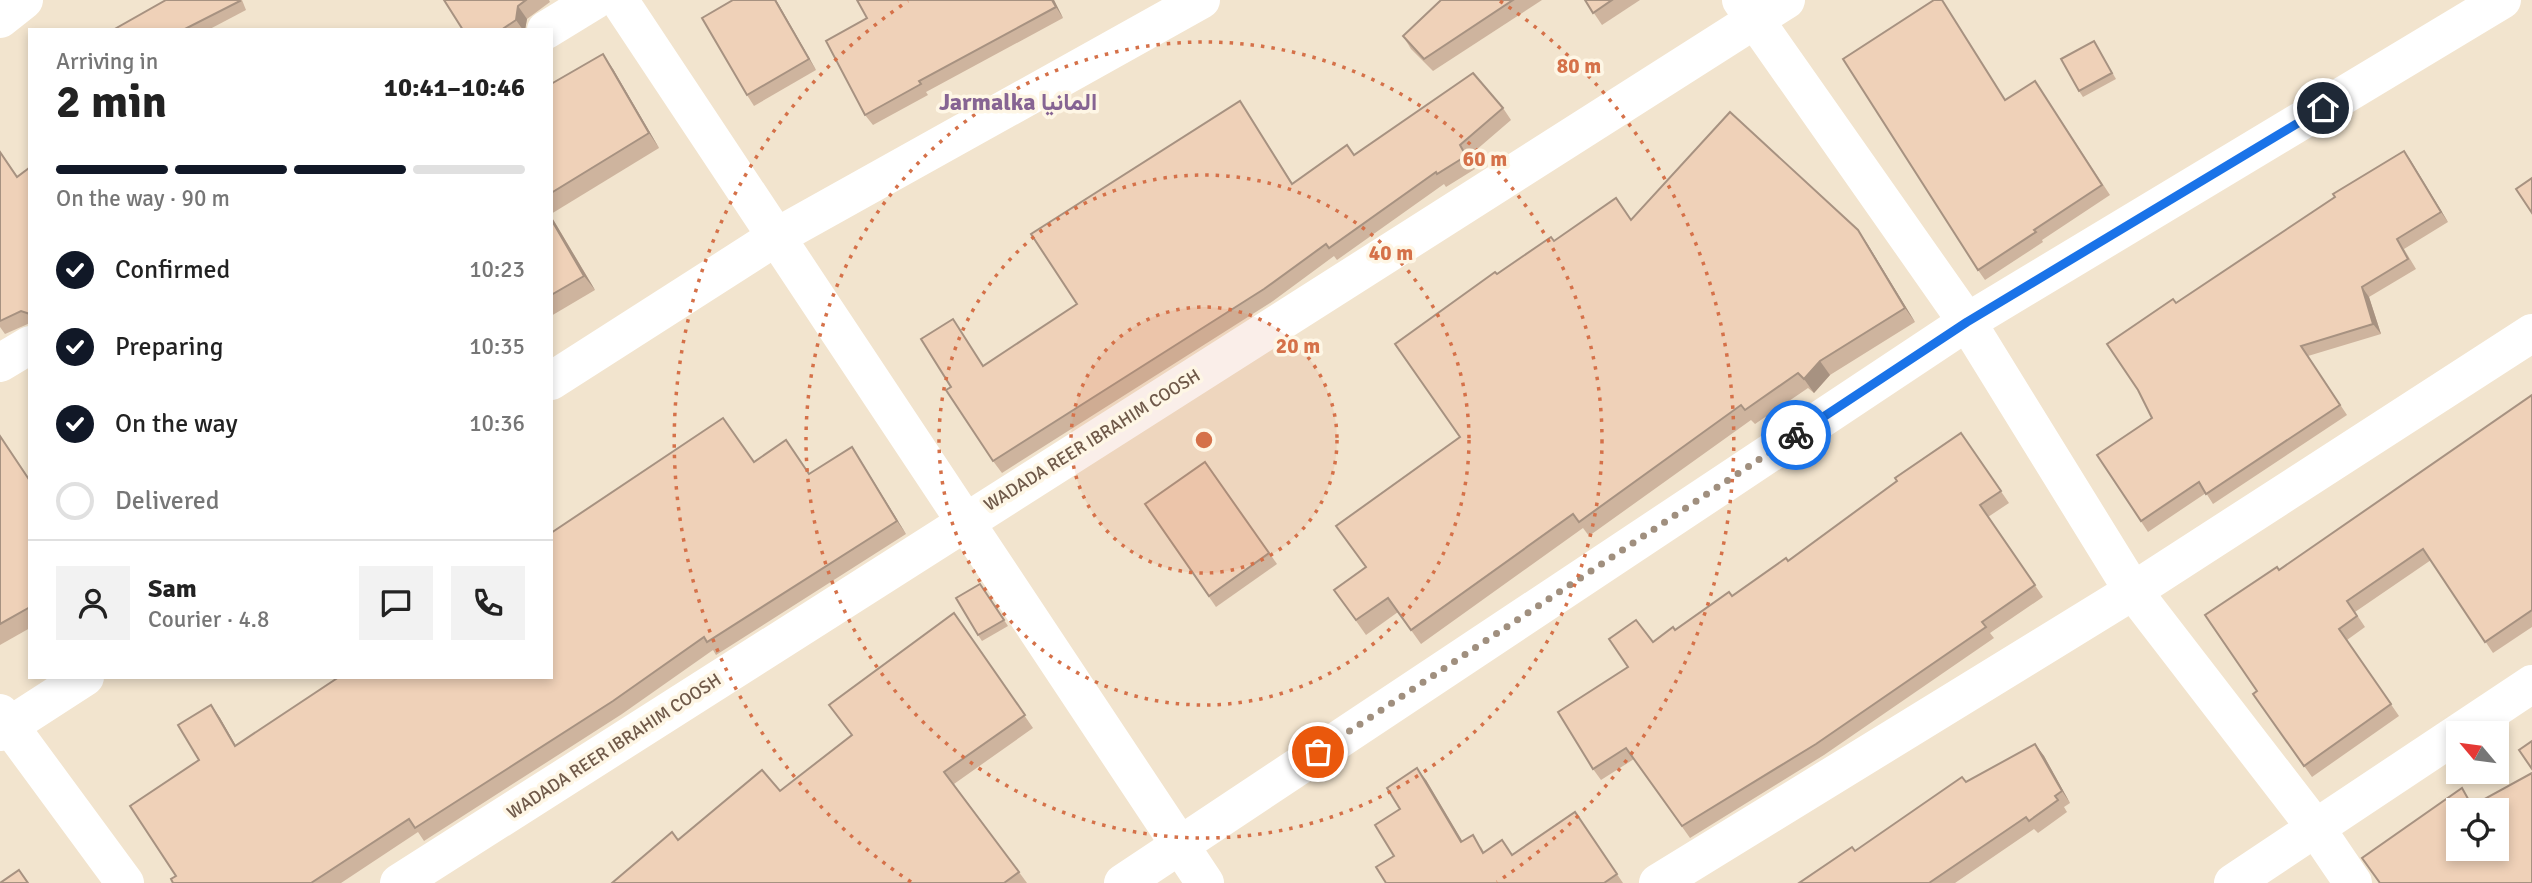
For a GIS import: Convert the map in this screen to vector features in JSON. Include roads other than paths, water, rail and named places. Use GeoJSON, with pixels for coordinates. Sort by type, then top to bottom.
{"type":"FeatureCollection","features":[{"type":"Feature","properties":{"kind":"street"},"geometry":{"type":"LineString","coordinates":[[0,19],[24,0]]}},
{"type":"Feature","properties":{"kind":"street"},"geometry":{"type":"LineString","coordinates":[[550,28],[595,0]]}},
{"type":"Feature","properties":{"kind":"street"},"geometry":{"type":"LineString","coordinates":[[619,0],[967,520],[1205,883]]}},
{"type":"Feature","properties":{"kind":"street"},"geometry":{"type":"LineString","coordinates":[[553,380],[776,237],[1200,0]]}},
{"type":"Feature","properties":{"kind":"street"},"geometry":{"type":"LineString","coordinates":[[1123,883],[1967,322],[2502,0]]}},
{"type":"Feature","properties":{"kind":"street"},"geometry":{"type":"LineString","coordinates":[[1760,6],[1967,322],[2133,591],[2315,827],[2353,883]]}},
{"type":"Feature","properties":{"kind":"street","name":"WADADA REER IBRAHIM COOSH"},"geometry":{"type":"LineString","coordinates":[[399,883],[967,520],[1760,6]]}},
{"type":"Feature","properties":{"kind":"street"},"geometry":{"type":"LineString","coordinates":[[1658,883],[2133,591],[2532,333]]}},
{"type":"Feature","properties":{"kind":"street"},"geometry":{"type":"LineString","coordinates":[[0,363],[28,346]]}},
{"type":"Feature","properties":{"kind":"street"},"geometry":{"type":"LineString","coordinates":[[82,679],[3,724],[125,883]]}},
{"type":"Feature","properties":{"kind":"street"},"geometry":{"type":"LineString","coordinates":[[2233,883],[2532,684]]}},
{"type":"Feature","properties":{"kind":"district","name":"Jarmalka المانيا"},"geometry":{"type":"Point","coordinates":[1018,102]}}]}
